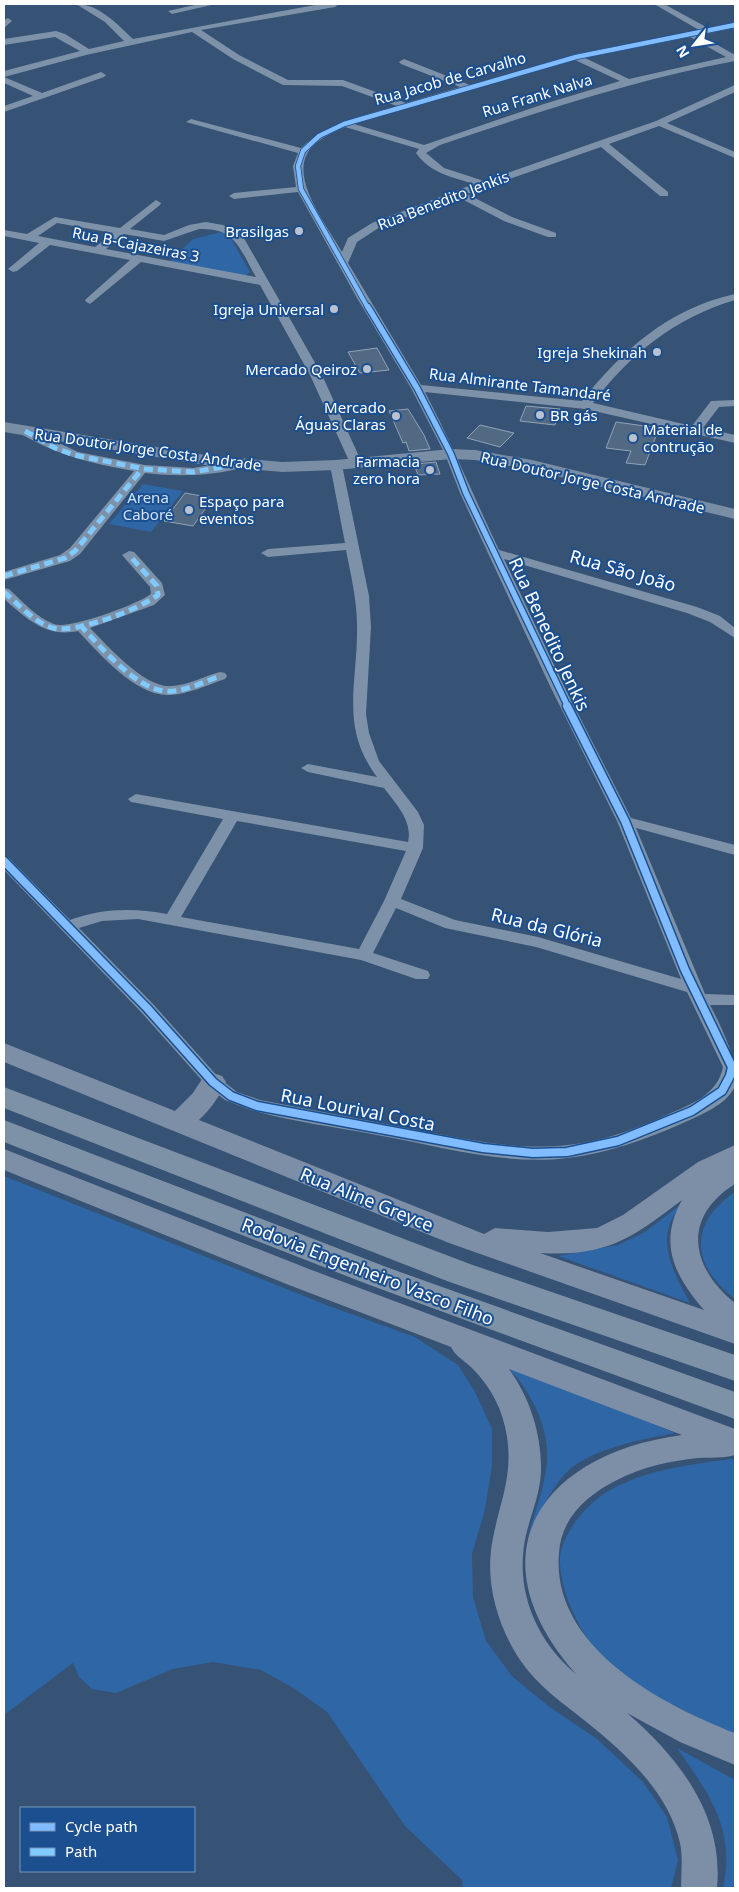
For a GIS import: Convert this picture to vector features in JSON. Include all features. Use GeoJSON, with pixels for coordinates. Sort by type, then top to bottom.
{"type":"FeatureCollection","features":[{"type":"Feature","properties":{"kind":"highway","name":"Rodovia Engenheiro Vasco Filho"},"geometry":{"type":"LineString","coordinates":[[4,1097],[367,1238],[507,1290],[735,1368]]}},
{"type":"Feature","properties":{"kind":"highway","name":"Rodovia Engenheiro Vasco Filho"},"geometry":{"type":"LineString","coordinates":[[4,1130],[378,1276],[735,1406]]}},
{"type":"Feature","properties":{"kind":"main road","name":"Rua Doutor Jorge Costa Andrade"},"geometry":{"type":"LineString","coordinates":[[4,428],[156,453],[282,467],[336,465],[451,454],[475,455],[532,465],[735,514]]}},
{"type":"Feature","properties":{"kind":"main road","name":"Rua Aline Greyce"},"geometry":{"type":"LineString","coordinates":[[4,1052],[459,1236],[735,1333]]}},
{"type":"Feature","properties":{"kind":"main road"},"geometry":{"type":"LineString","coordinates":[[179,1122],[199,1106],[206,1097],[213,1082]]}},
{"type":"Feature","properties":{"kind":"main road"},"geometry":{"type":"LineString","coordinates":[[459,1236],[554,1245],[608,1236],[632,1223],[689,1179],[714,1164],[735,1155]]}},
{"type":"Feature","properties":{"kind":"main road"},"geometry":{"type":"LineString","coordinates":[[4,1159],[299,1277],[735,1444]]}},
{"type":"Feature","properties":{"kind":"main road"},"geometry":{"type":"LineString","coordinates":[[735,1171],[719,1178],[706,1190],[686,1218],[683,1233],[684,1255],[694,1276],[707,1295],[735,1319]]}},
{"type":"Feature","properties":{"kind":"main road"},"geometry":{"type":"LineString","coordinates":[[420,1322],[469,1349],[488,1365],[503,1382],[521,1430],[525,1472],[507,1552],[508,1586],[514,1612],[534,1655],[549,1673],[642,1747],[676,1792],[698,1843],[699,1888]]}},
{"type":"Feature","properties":{"kind":"main road"},"geometry":{"type":"LineString","coordinates":[[735,1444],[686,1446],[648,1453],[612,1467],[586,1482],[570,1496],[549,1525],[543,1542],[541,1566],[557,1622],[574,1647],[597,1671],[664,1716],[697,1735],[735,1749]]}},
{"type":"Feature","properties":{"kind":"street"},"geometry":{"type":"LineString","coordinates":[[80,4],[108,20],[131,42]]}},
{"type":"Feature","properties":{"kind":"street"},"geometry":{"type":"LineString","coordinates":[[172,11],[212,4]]}},
{"type":"Feature","properties":{"kind":"street"},"geometry":{"type":"LineString","coordinates":[[4,74],[86,51],[193,29],[334,4]]}},
{"type":"Feature","properties":{"kind":"street"},"geometry":{"type":"LineString","coordinates":[[658,4],[706,30]]}},
{"type":"Feature","properties":{"kind":"street","name":"Rua Jacob de Carvalho"},"geometry":{"type":"LineString","coordinates":[[303,150],[319,136],[344,124],[403,106],[576,56],[735,25]]}},
{"type":"Feature","properties":{"kind":"street"},"geometry":{"type":"LineString","coordinates":[[193,29],[236,57],[286,83],[343,83],[403,106]]}},
{"type":"Feature","properties":{"kind":"street"},"geometry":{"type":"LineString","coordinates":[[4,42],[56,34],[86,51]]}},
{"type":"Feature","properties":{"kind":"street"},"geometry":{"type":"LineString","coordinates":[[692,34],[735,58]]}},
{"type":"Feature","properties":{"kind":"street"},"geometry":{"type":"LineString","coordinates":[[576,56],[630,82]]}},
{"type":"Feature","properties":{"kind":"street","name":"Rua Frank Nalva"},"geometry":{"type":"LineString","coordinates":[[425,148],[558,103],[630,82],[702,64],[735,58]]}},
{"type":"Feature","properties":{"kind":"street"},"geometry":{"type":"LineString","coordinates":[[404,62],[470,88]]}},
{"type":"Feature","properties":{"kind":"street"},"geometry":{"type":"LineString","coordinates":[[4,109],[100,75]]}},
{"type":"Feature","properties":{"kind":"street"},"geometry":{"type":"LineString","coordinates":[[4,80],[42,96]]}},
{"type":"Feature","properties":{"kind":"street","name":"Rua Benedito Jenkis"},"geometry":{"type":"LineString","coordinates":[[713,1026],[696,994],[625,821],[557,686],[451,454],[417,388],[343,263],[352,240],[362,232],[393,218],[659,123],[709,102],[735,88]]}},
{"type":"Feature","properties":{"kind":"street"},"geometry":{"type":"LineString","coordinates":[[191,122],[303,150],[298,166],[301,189],[320,227],[343,263]]}},
{"type":"Feature","properties":{"kind":"street"},"geometry":{"type":"LineString","coordinates":[[659,123],[735,155]]}},
{"type":"Feature","properties":{"kind":"street"},"geometry":{"type":"LineString","coordinates":[[344,124],[425,148],[421,153],[429,164],[484,184]]}},
{"type":"Feature","properties":{"kind":"street"},"geometry":{"type":"LineString","coordinates":[[602,143],[664,194]]}},
{"type":"Feature","properties":{"kind":"street"},"geometry":{"type":"LineString","coordinates":[[234,196],[301,189]]}},
{"type":"Feature","properties":{"kind":"street"},"geometry":{"type":"LineString","coordinates":[[459,194],[508,219],[552,235]]}},
{"type":"Feature","properties":{"kind":"street"},"geometry":{"type":"LineString","coordinates":[[96,252],[156,203]]}},
{"type":"Feature","properties":{"kind":"street"},"geometry":{"type":"LineString","coordinates":[[28,238],[52,221],[61,220],[164,238],[178,235],[188,229],[204,226],[222,227],[237,235],[316,375],[356,463]]}},
{"type":"Feature","properties":{"kind":"street","name":"Rua B-Cajazeiras 3"},"geometry":{"type":"LineString","coordinates":[[4,233],[138,260],[263,282]]}},
{"type":"Feature","properties":{"kind":"street"},"geometry":{"type":"LineString","coordinates":[[13,269],[47,242]]}},
{"type":"Feature","properties":{"kind":"street"},"geometry":{"type":"LineString","coordinates":[[90,301],[138,260]]}},
{"type":"Feature","properties":{"kind":"street"},"geometry":{"type":"LineString","coordinates":[[585,405],[608,377],[659,331],[692,310],[731,298]]}},
{"type":"Feature","properties":{"kind":"street","name":"Rua Almirante Tamandaré"},"geometry":{"type":"LineString","coordinates":[[417,388],[585,405],[735,439]]}},
{"type":"Feature","properties":{"kind":"street"},"geometry":{"type":"LineString","coordinates":[[695,430],[715,404],[735,403]]}},
{"type":"Feature","properties":{"kind":"street"},"geometry":{"type":"LineString","coordinates":[[25,431],[54,448],[74,455],[142,469],[188,473],[225,469],[242,464]]}},
{"type":"Feature","properties":{"kind":"street"},"geometry":{"type":"LineString","coordinates":[[336,465],[353,546],[364,627],[359,714],[362,733],[372,761],[410,812],[416,825],[415,848],[392,901],[364,956]]}},
{"type":"Feature","properties":{"kind":"street"},"geometry":{"type":"LineString","coordinates":[[4,576],[48,564],[65,558],[75,551],[142,469]]}},
{"type":"Feature","properties":{"kind":"street"},"geometry":{"type":"LineString","coordinates":[[268,553],[353,546]]}},
{"type":"Feature","properties":{"kind":"street","name":"Rua São João"},"geometry":{"type":"LineString","coordinates":[[496,553],[692,610],[715,619],[735,634]]}},
{"type":"Feature","properties":{"kind":"street"},"geometry":{"type":"LineString","coordinates":[[4,592],[47,625],[62,629],[80,625],[149,602],[158,595],[157,586],[130,555]]}},
{"type":"Feature","properties":{"kind":"street"},"geometry":{"type":"LineString","coordinates":[[80,625],[138,680],[150,688],[163,691],[180,690],[220,676]]}},
{"type":"Feature","properties":{"kind":"street"},"geometry":{"type":"LineString","coordinates":[[308,768],[388,784]]}},
{"type":"Feature","properties":{"kind":"street"},"geometry":{"type":"LineString","coordinates":[[136,799],[233,814],[415,848]]}},
{"type":"Feature","properties":{"kind":"street"},"geometry":{"type":"LineString","coordinates":[[172,920],[233,814]]}},
{"type":"Feature","properties":{"kind":"street"},"geometry":{"type":"LineString","coordinates":[[625,821],[735,850]]}},
{"type":"Feature","properties":{"kind":"street","name":"Rua Lourival Costa"},"geometry":{"type":"LineString","coordinates":[[4,861],[147,1008],[213,1082],[231,1096],[257,1106],[464,1144],[550,1153],[597,1147],[674,1120],[708,1103],[726,1089],[731,1078],[732,1067],[713,1026]]}},
{"type":"Feature","properties":{"kind":"street","name":"Rua da Glória"},"geometry":{"type":"LineString","coordinates":[[392,901],[451,924],[538,942],[696,994],[735,1000]]}},
{"type":"Feature","properties":{"kind":"street"},"geometry":{"type":"LineString","coordinates":[[68,927],[98,915],[113,913],[172,920],[364,956],[422,975]]}},
{"type":"Feature","properties":{"kind":"green space"},"geometry":{"type":"Polygon","coordinates":[[[221,232],[230,237],[250,272],[245,276],[169,262],[193,239],[221,232]]]}},
{"type":"Feature","properties":{"kind":"green space","name":"Arena Caboré"},"geometry":{"type":"Polygon","coordinates":[[[143,484],[183,491],[151,532],[109,524],[143,484]]]}},
{"type":"Feature","properties":{"kind":"green space"},"geometry":{"type":"Polygon","coordinates":[[[4,1176],[329,1306],[415,1337],[458,1365],[475,1392],[492,1429],[492,1467],[485,1509],[472,1554],[473,1597],[486,1641],[512,1676],[547,1705],[597,1739],[643,1782],[667,1817],[678,1860],[671,1888],[463,1888],[462,1880],[405,1826],[327,1712],[295,1689],[261,1670],[213,1662],[173,1669],[116,1693],[92,1689],[79,1677],[73,1663],[4,1715],[4,1176]]]}},
{"type":"Feature","properties":{"kind":"green space"},"geometry":{"type":"Polygon","coordinates":[[[735,1192],[735,1299],[720,1286],[710,1272],[703,1259],[701,1245],[703,1231],[709,1217],[720,1204],[735,1192]]]}},
{"type":"Feature","properties":{"kind":"green space"},"geometry":{"type":"Polygon","coordinates":[[[688,1199],[673,1217],[667,1239],[671,1262],[690,1303],[558,1256],[618,1245],[645,1232],[688,1199]]]}},
{"type":"Feature","properties":{"kind":"green space"},"geometry":{"type":"Polygon","coordinates":[[[503,1362],[675,1433],[617,1446],[575,1465],[554,1488],[528,1536],[544,1480],[547,1461],[545,1433],[536,1407],[529,1395],[503,1362]]]}},
{"type":"Feature","properties":{"kind":"green space"},"geometry":{"type":"Polygon","coordinates":[[[735,1460],[735,1734],[706,1722],[637,1686],[612,1668],[589,1641],[571,1607],[561,1573],[560,1557],[566,1537],[578,1518],[601,1496],[618,1486],[655,1472],[735,1460]]]}},
{"type":"Feature","properties":{"kind":"green space"},"geometry":{"type":"Polygon","coordinates":[[[677,1748],[735,1780],[735,1886],[723,1888],[726,1848],[723,1830],[709,1797],[677,1748]]]}},
{"type":"Feature","properties":{"kind":"building"},"geometry":{"type":"Polygon","coordinates":[[[377,348],[389,370],[360,373],[348,352],[377,348]]]}},
{"type":"Feature","properties":{"kind":"building","name":"BR gás"},"geometry":{"type":"Polygon","coordinates":[[[526,406],[560,409],[555,425],[520,421],[526,406]]]}},
{"type":"Feature","properties":{"kind":"building"},"geometry":{"type":"Polygon","coordinates":[[[408,409],[430,449],[409,451],[406,442],[403,443],[389,411],[408,409]]]}},
{"type":"Feature","properties":{"kind":"building","name":"Material de contrução"},"geometry":{"type":"Polygon","coordinates":[[[616,422],[659,428],[645,465],[626,463],[631,451],[606,448],[616,422]]]}},
{"type":"Feature","properties":{"kind":"building"},"geometry":{"type":"Polygon","coordinates":[[[480,425],[514,433],[500,447],[467,438],[480,425]]]}},
{"type":"Feature","properties":{"kind":"building","name":"Farmacia zero hora"},"geometry":{"type":"Polygon","coordinates":[[[436,462],[440,474],[418,475],[414,464],[436,462]]]}},
{"type":"Feature","properties":{"kind":"building","name":"Espaço para eventos"},"geometry":{"type":"Polygon","coordinates":[[[185,493],[213,498],[193,526],[164,521],[185,493]]]}},
{"type":"Feature","properties":{"kind":"marked path"},"geometry":{"type":"LineString","coordinates":[[25,431],[67,453],[145,469],[193,472],[209,471],[241,464]]}},
{"type":"Feature","properties":{"kind":"marked path"},"geometry":{"type":"LineString","coordinates":[[4,576],[65,558],[75,551],[142,469]]}},
{"type":"Feature","properties":{"kind":"marked path"},"geometry":{"type":"LineString","coordinates":[[4,592],[49,627],[63,629],[87,624],[149,602],[158,595],[157,586],[129,555]]}},
{"type":"Feature","properties":{"kind":"marked path"},"geometry":{"type":"LineString","coordinates":[[80,625],[119,664],[143,683],[154,689],[164,691],[178,690],[220,676]]}},
{"type":"Feature","properties":{"kind":"cycle path"},"geometry":{"type":"LineString","coordinates":[[4,861],[147,1008],[213,1082],[231,1096],[257,1106],[483,1148],[550,1153],[601,1146],[635,1135],[692,1111],[716,1097],[722,1091],[727,1084],[732,1067],[685,970],[625,821],[557,686],[466,493],[451,454],[417,388],[362,298],[301,189],[298,166],[303,151],[319,136],[344,124],[576,57],[735,25]]}},
{"type":"Feature","properties":{"kind":"place","name":"Brasilgas"},"geometry":{"type":"Point","coordinates":[299,231]}},
{"type":"Feature","properties":{"kind":"place","name":"Igreja Universal"},"geometry":{"type":"Point","coordinates":[334,309]}},
{"type":"Feature","properties":{"kind":"place","name":"Igreja Shekinah"},"geometry":{"type":"Point","coordinates":[657,352]}},
{"type":"Feature","properties":{"kind":"place","name":"Mercado Qeiroz"},"geometry":{"type":"Point","coordinates":[367,369]}},
{"type":"Feature","properties":{"kind":"place","name":"BR gás"},"geometry":{"type":"Point","coordinates":[540,415]}},
{"type":"Feature","properties":{"kind":"place","name":"Mercado Águas Claras"},"geometry":{"type":"Point","coordinates":[396,416]}},
{"type":"Feature","properties":{"kind":"place","name":"Material de contrução"},"geometry":{"type":"Point","coordinates":[633,438]}},
{"type":"Feature","properties":{"kind":"place","name":"Farmacia zero hora"},"geometry":{"type":"Point","coordinates":[430,470]}},
{"type":"Feature","properties":{"kind":"place","name":"Espaço para eventos"},"geometry":{"type":"Point","coordinates":[189,510]}}]}
